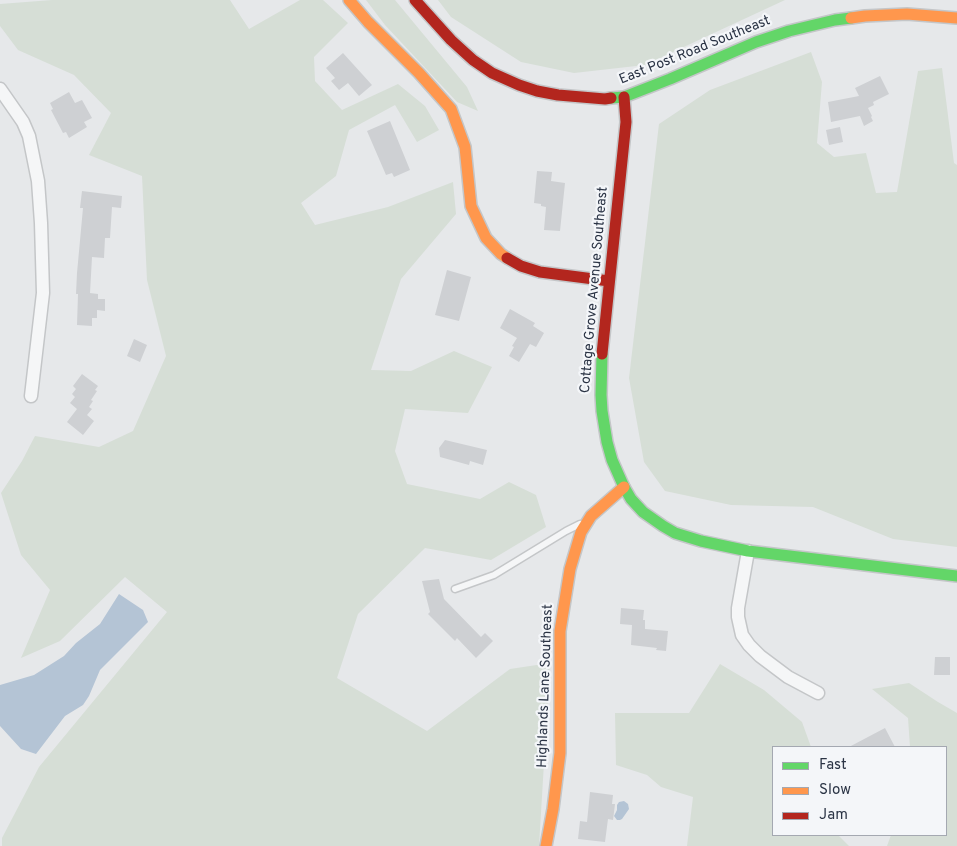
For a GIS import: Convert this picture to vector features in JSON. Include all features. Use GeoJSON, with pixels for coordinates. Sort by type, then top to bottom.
{"type":"FeatureCollection","features":[{"type":"Feature","properties":{"kind":"main road"},"geometry":{"type":"LineString","coordinates":[[349,0],[451,109],[465,147],[471,206],[486,238],[501,254],[521,266],[540,272],[609,281]]}},
{"type":"Feature","properties":{"kind":"main road","name":"East Post Road Southeast"},"geometry":{"type":"LineString","coordinates":[[415,0],[451,40],[473,60],[492,73],[537,91],[558,96],[605,99],[624,97],[756,42],[789,31],[835,20],[907,14],[957,18]]}},
{"type":"Feature","properties":{"kind":"main road","name":"Cottage Grove Avenue Southeast"},"geometry":{"type":"LineString","coordinates":[[624,97],[626,122],[602,354],[601,388],[602,411],[607,442],[612,460],[631,499],[643,512],[663,526],[675,533],[701,542],[748,551],[957,576]]}},
{"type":"Feature","properties":{"kind":"main road","name":"Highlands Lane Southeast"},"geometry":{"type":"LineString","coordinates":[[546,846],[560,752],[560,631],[570,568],[581,532],[590,516],[624,487]]}},
{"type":"Feature","properties":{"kind":"street"},"geometry":{"type":"LineString","coordinates":[[0,88],[23,122],[29,136],[38,181],[43,294],[31,396]]}},
{"type":"Feature","properties":{"kind":"street"},"geometry":{"type":"LineString","coordinates":[[748,551],[738,608],[742,634],[749,645],[760,656],[788,677],[818,693]]}},
{"type":"Feature","properties":{"kind":"lane"},"geometry":{"type":"LineString","coordinates":[[455,590],[494,575],[566,531],[589,520]]}},
{"type":"Feature","properties":{"kind":"shaded area"},"geometry":{"type":"Polygon","coordinates":[[[52,0],[230,0],[249,29],[300,0],[323,0],[348,23],[314,57],[315,81],[342,110],[398,84],[425,106],[439,130],[417,142],[395,105],[349,130],[336,176],[301,203],[315,225],[388,207],[453,182],[456,214],[401,279],[371,370],[411,371],[454,351],[492,367],[468,413],[405,409],[395,451],[407,484],[480,499],[509,482],[536,495],[546,527],[491,560],[425,548],[358,614],[337,678],[427,731],[510,669],[550,663],[539,846],[2,846],[2,838],[39,767],[167,612],[125,577],[60,641],[21,658],[50,590],[21,555],[1,493],[22,461],[35,436],[99,447],[133,431],[166,356],[147,280],[142,176],[89,155],[111,113],[74,75],[18,50],[0,26],[0,4],[52,0]]]}},
{"type":"Feature","properties":{"kind":"shaded area"},"geometry":{"type":"Polygon","coordinates":[[[366,0],[395,0],[467,87],[478,111],[457,102],[385,25],[366,0]]]}},
{"type":"Feature","properties":{"kind":"shaded area"},"geometry":{"type":"Polygon","coordinates":[[[438,0],[785,0],[645,65],[574,73],[521,62],[451,17],[438,0]]]}},
{"type":"Feature","properties":{"kind":"shaded area"},"geometry":{"type":"Polygon","coordinates":[[[811,52],[822,82],[817,143],[834,157],[866,153],[876,193],[897,192],[918,71],[942,68],[954,163],[957,165],[957,547],[893,539],[813,507],[731,505],[665,491],[644,462],[629,378],[659,124],[710,90],[811,52]]]}},
{"type":"Feature","properties":{"kind":"shaded area"},"geometry":{"type":"Polygon","coordinates":[[[720,664],[764,690],[802,722],[811,746],[772,746],[772,836],[839,836],[849,846],[687,846],[693,797],[661,787],[647,775],[616,765],[615,713],[689,713],[720,664]]]}},
{"type":"Feature","properties":{"kind":"shaded area"},"geometry":{"type":"Polygon","coordinates":[[[909,683],[957,713],[957,846],[887,846],[891,836],[947,836],[947,746],[910,746],[908,718],[872,689],[909,683]]]}},
{"type":"Feature","properties":{"kind":"water"},"geometry":{"type":"Polygon","coordinates":[[[119,594],[143,610],[148,622],[100,670],[83,705],[65,716],[36,754],[21,749],[0,726],[0,685],[34,675],[64,656],[76,643],[100,624],[119,594]]]}},
{"type":"Feature","properties":{"kind":"water"},"geometry":{"type":"Polygon","coordinates":[[[624,801],[628,804],[629,809],[622,819],[617,820],[614,816],[617,805],[619,802],[624,801]]]}},
{"type":"Feature","properties":{"kind":"building"},"geometry":{"type":"Polygon","coordinates":[[[343,53],[372,85],[359,96],[348,83],[339,90],[331,81],[335,78],[326,68],[343,53]]]}},
{"type":"Feature","properties":{"kind":"building"},"geometry":{"type":"Polygon","coordinates":[[[880,76],[889,94],[873,102],[874,105],[868,108],[873,121],[864,126],[860,116],[831,122],[828,102],[859,96],[855,88],[880,76]]]}},
{"type":"Feature","properties":{"kind":"building"},"geometry":{"type":"Polygon","coordinates":[[[69,92],[75,103],[82,100],[92,118],[84,122],[87,127],[69,138],[66,132],[63,133],[51,110],[53,109],[50,103],[69,92]]]}},
{"type":"Feature","properties":{"kind":"building"},"geometry":{"type":"Polygon","coordinates":[[[390,121],[410,170],[394,177],[392,173],[386,175],[367,131],[390,121]]]}},
{"type":"Feature","properties":{"kind":"building"},"geometry":{"type":"Polygon","coordinates":[[[840,127],[843,142],[829,145],[826,130],[840,127]]]}},
{"type":"Feature","properties":{"kind":"building"},"geometry":{"type":"Polygon","coordinates":[[[537,171],[552,172],[551,181],[565,183],[560,231],[544,230],[546,207],[534,203],[537,171]]]}},
{"type":"Feature","properties":{"kind":"building"},"geometry":{"type":"Polygon","coordinates":[[[82,191],[122,196],[121,208],[112,207],[110,238],[105,238],[104,258],[92,257],[90,293],[98,294],[98,299],[105,299],[105,311],[97,310],[97,318],[92,318],[92,326],[77,325],[78,294],[76,294],[83,208],[80,208],[82,191]]]}},
{"type":"Feature","properties":{"kind":"building"},"geometry":{"type":"Polygon","coordinates":[[[447,270],[471,277],[459,321],[435,315],[447,270]]]}},
{"type":"Feature","properties":{"kind":"building"},"geometry":{"type":"Polygon","coordinates":[[[510,309],[535,323],[533,326],[544,333],[536,347],[530,344],[519,362],[509,356],[517,338],[500,328],[510,309]]]}},
{"type":"Feature","properties":{"kind":"building"},"geometry":{"type":"Polygon","coordinates":[[[134,339],[147,345],[140,362],[127,356],[134,339]]]}},
{"type":"Feature","properties":{"kind":"building"},"geometry":{"type":"Polygon","coordinates":[[[82,374],[98,386],[89,407],[92,409],[87,415],[94,421],[83,435],[67,422],[77,409],[70,403],[75,397],[72,394],[76,389],[73,386],[82,374]]]}},
{"type":"Feature","properties":{"kind":"building"},"geometry":{"type":"Polygon","coordinates":[[[445,440],[487,450],[483,465],[470,461],[469,465],[440,457],[439,448],[445,440]]]}},
{"type":"Feature","properties":{"kind":"building"},"geometry":{"type":"Polygon","coordinates":[[[439,579],[444,599],[481,637],[485,633],[493,641],[476,658],[457,638],[455,641],[428,614],[430,612],[422,581],[439,579]]]}},
{"type":"Feature","properties":{"kind":"building"},"geometry":{"type":"Polygon","coordinates":[[[621,608],[644,610],[643,620],[645,620],[645,629],[668,631],[666,651],[631,645],[632,625],[620,624],[621,608]]]}},
{"type":"Feature","properties":{"kind":"building"},"geometry":{"type":"Polygon","coordinates":[[[935,657],[950,657],[950,675],[934,675],[935,657]]]}},
{"type":"Feature","properties":{"kind":"building"},"geometry":{"type":"Polygon","coordinates":[[[885,728],[894,746],[851,746],[885,728]]]}},
{"type":"Feature","properties":{"kind":"building"},"geometry":{"type":"Polygon","coordinates":[[[590,792],[613,795],[612,804],[615,804],[613,820],[608,819],[605,842],[578,839],[580,821],[587,822],[590,792]]]}},
{"type":"Feature","properties":{"kind":"traffic: fast"},"geometry":{"type":"LineString","coordinates":[[611,98],[624,97],[756,42],[789,31],[851,18]]}},
{"type":"Feature","properties":{"kind":"traffic: fast"},"geometry":{"type":"LineString","coordinates":[[602,354],[602,411],[612,460],[631,499],[643,512],[663,526],[675,533],[701,541],[748,551],[957,576]]}},
{"type":"Feature","properties":{"kind":"traffic: slow"},"geometry":{"type":"LineString","coordinates":[[349,0],[451,109],[465,147],[471,206],[486,238],[507,258]]}},
{"type":"Feature","properties":{"kind":"traffic: slow"},"geometry":{"type":"LineString","coordinates":[[851,18],[907,14],[957,18]]}},
{"type":"Feature","properties":{"kind":"traffic: slow"},"geometry":{"type":"LineString","coordinates":[[546,846],[560,753],[560,631],[570,569],[581,532],[591,516],[624,487]]}},
{"type":"Feature","properties":{"kind":"traffic: jam"},"geometry":{"type":"LineString","coordinates":[[415,0],[451,40],[473,60],[492,73],[537,91],[558,95],[611,98]]}},
{"type":"Feature","properties":{"kind":"traffic: jam"},"geometry":{"type":"LineString","coordinates":[[602,354],[626,122],[624,97]]}},
{"type":"Feature","properties":{"kind":"traffic: jam"},"geometry":{"type":"LineString","coordinates":[[507,258],[521,266],[540,272],[609,281]]}}]}
